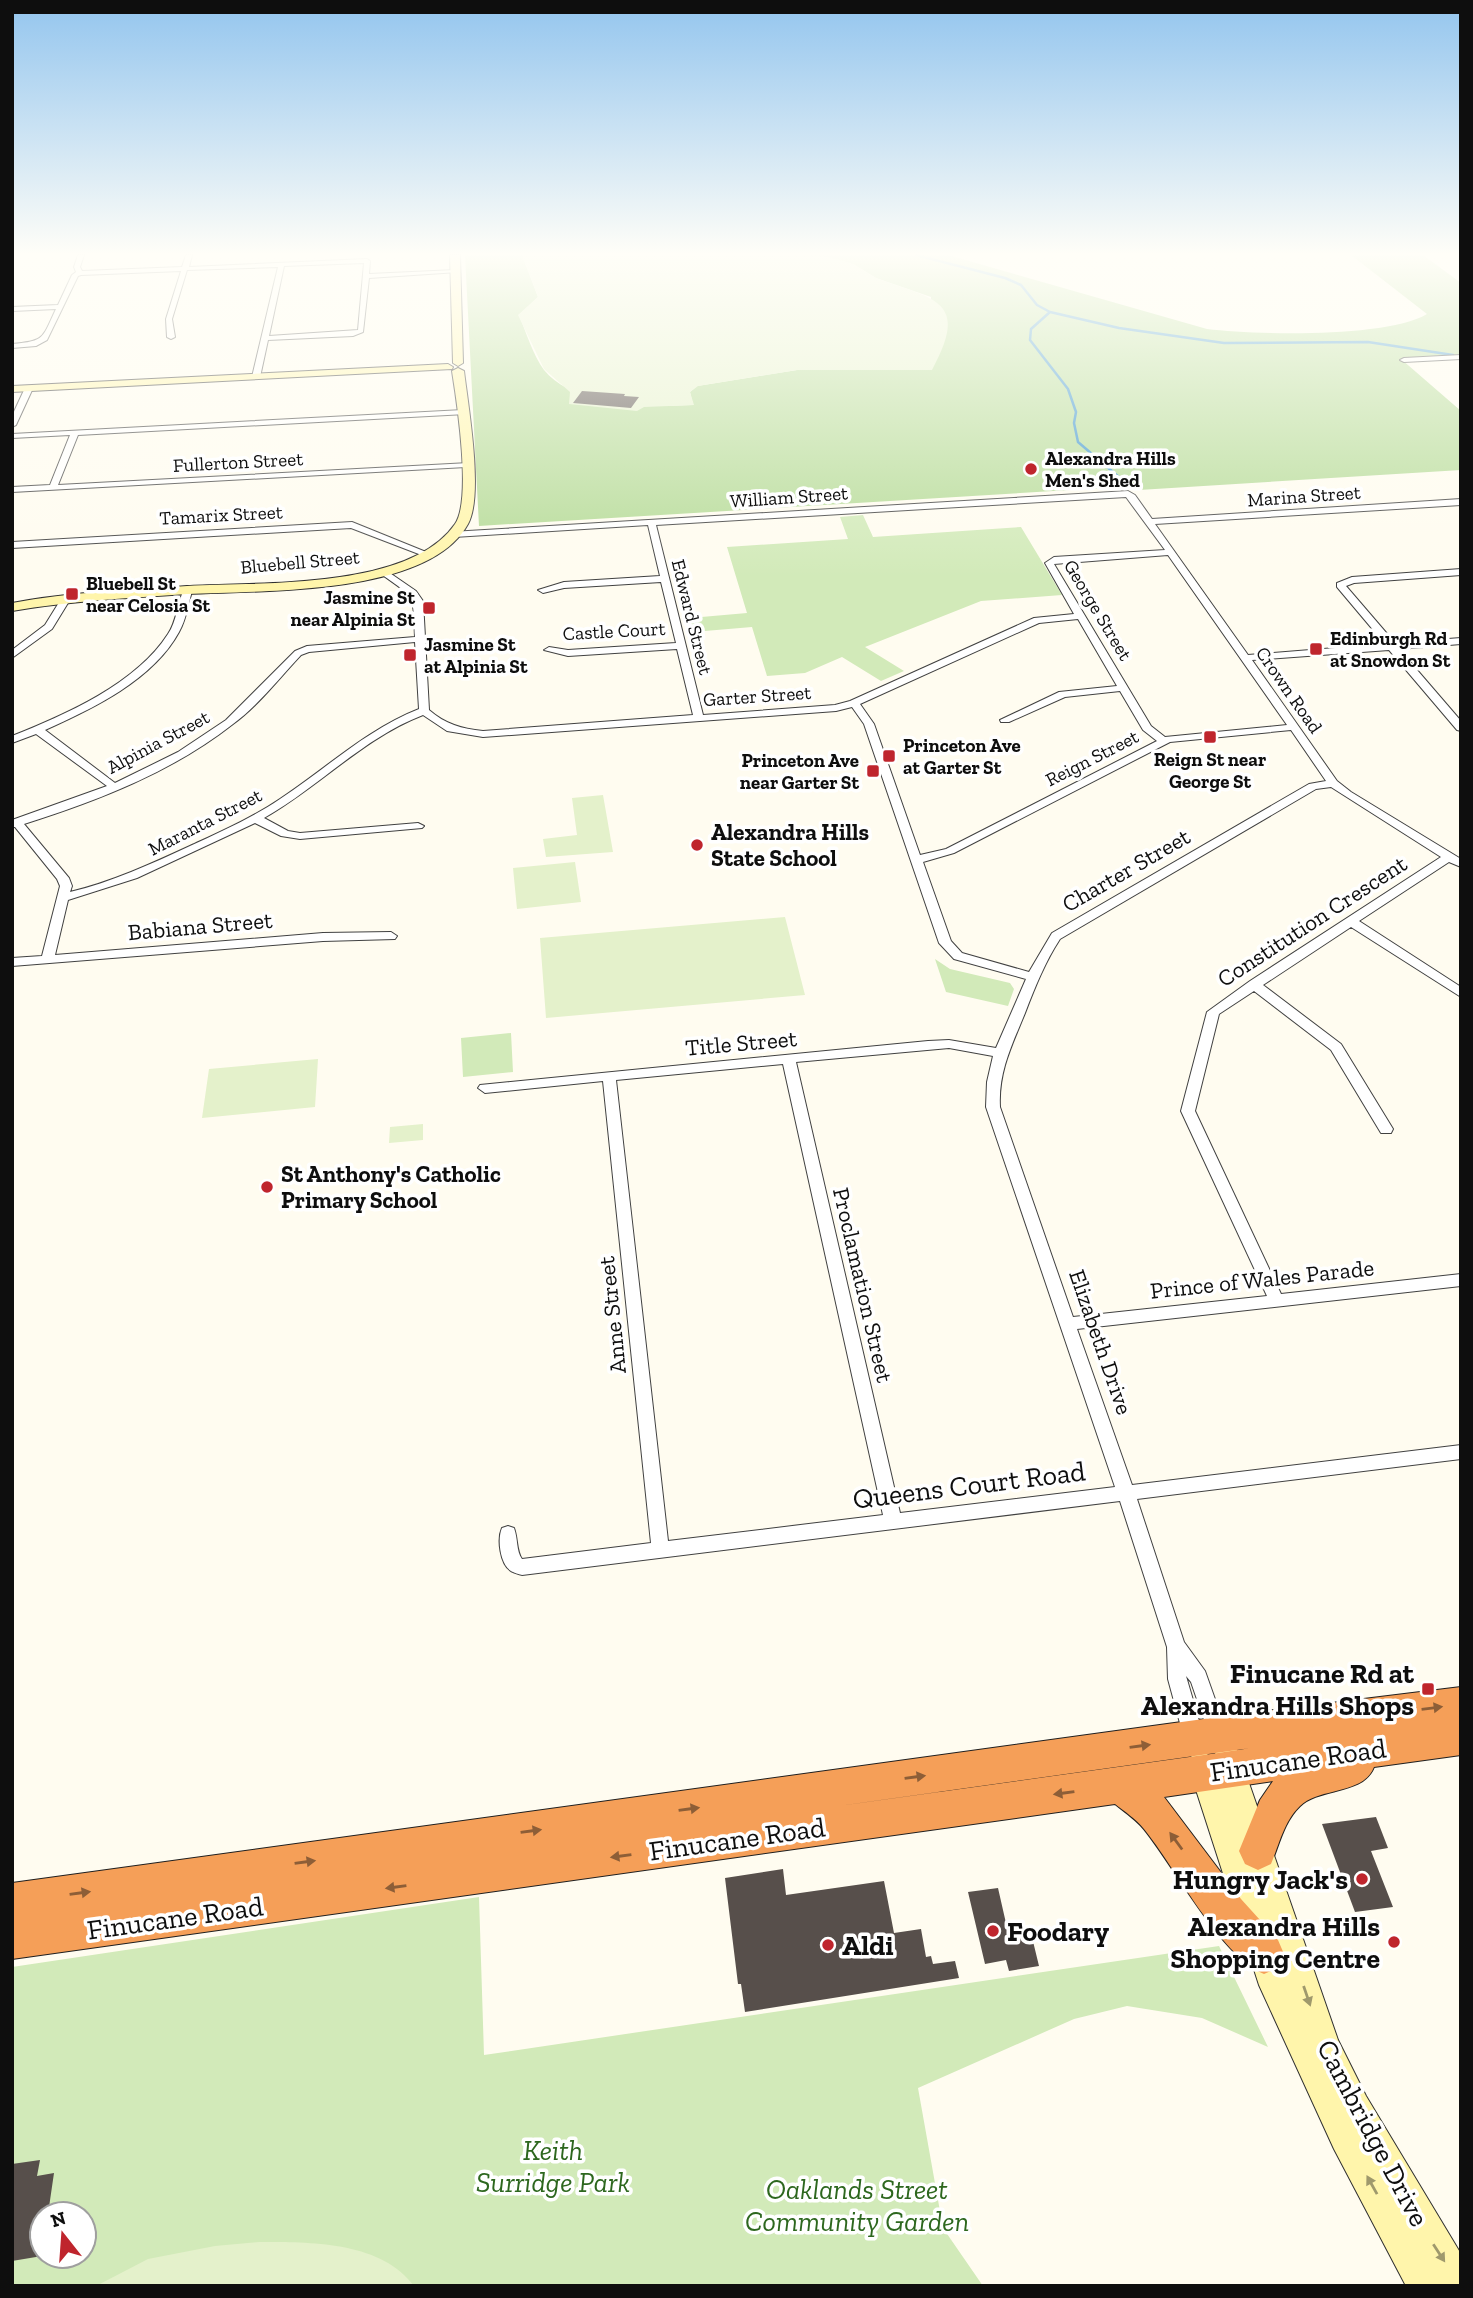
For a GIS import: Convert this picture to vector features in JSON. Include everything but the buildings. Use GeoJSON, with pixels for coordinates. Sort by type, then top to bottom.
{"type":"FeatureCollection","features":[{"type":"Feature","properties":{"kind":"highway","name":"Finucane Road"},"geometry":{"type":"LineString","coordinates":[[12,1902],[1206,1736],[1461,1704]]}},
{"type":"Feature","properties":{"kind":"highway","name":"Finucane Road"},"geometry":{"type":"LineString","coordinates":[[12,1940],[1461,1737]]}},
{"type":"Feature","properties":{"kind":"highway"},"geometry":{"type":"LineString","coordinates":[[1258,1851],[1271,1815],[1285,1793],[1303,1780],[1353,1767],[1376,1750]]}},
{"type":"Feature","properties":{"kind":"highway"},"geometry":{"type":"LineString","coordinates":[[1121,1785],[1155,1813],[1227,1913],[1264,1954]]}},
{"type":"Feature","properties":{"kind":"street"},"geometry":{"type":"LineString","coordinates":[[256,377],[259,362]]}},
{"type":"Feature","properties":{"kind":"street","name":"Bluebell Street"},"geometry":{"type":"LineString","coordinates":[[12,607],[66,598],[325,583],[384,572],[428,554],[454,534],[467,512],[463,412],[454,362]]}},
{"type":"Feature","properties":{"kind":"street"},"geometry":{"type":"LineString","coordinates":[[12,389],[454,367]]}},
{"type":"Feature","properties":{"kind":"street"},"geometry":{"type":"LineString","coordinates":[[12,425],[29,388]]}},
{"type":"Feature","properties":{"kind":"street"},"geometry":{"type":"LineString","coordinates":[[12,436],[463,412]]}},
{"type":"Feature","properties":{"kind":"street"},"geometry":{"type":"LineString","coordinates":[[53,488],[75,432]]}},
{"type":"Feature","properties":{"kind":"street","name":"Fullerton Street"},"geometry":{"type":"LineString","coordinates":[[12,490],[466,465]]}},
{"type":"Feature","properties":{"kind":"street","name":"William Street"},"geometry":{"type":"LineString","coordinates":[[454,534],[1128,494]]}},
{"type":"Feature","properties":{"kind":"street","name":"Crown Road"},"geometry":{"type":"LineString","coordinates":[[1128,494],[1333,783],[1346,794],[1455,860]]}},
{"type":"Feature","properties":{"kind":"street","name":"Marina Street"},"geometry":{"type":"LineString","coordinates":[[1150,522],[1461,502]]}},
{"type":"Feature","properties":{"kind":"street","name":"Edward Street"},"geometry":{"type":"LineString","coordinates":[[652,524],[699,718]]}},
{"type":"Feature","properties":{"kind":"street","name":"Tamarix Street"},"geometry":{"type":"LineString","coordinates":[[12,545],[352,526],[428,554]]}},
{"type":"Feature","properties":{"kind":"street","name":"George Street"},"geometry":{"type":"LineString","coordinates":[[1164,741],[1149,731],[1049,563],[1054,559],[1171,552]]}},
{"type":"Feature","properties":{"kind":"street"},"geometry":{"type":"LineString","coordinates":[[384,572],[416,597],[419,605],[424,711]]}},
{"type":"Feature","properties":{"kind":"street"},"geometry":{"type":"LineString","coordinates":[[1461,572],[1342,583],[1340,587],[1461,728]]}},
{"type":"Feature","properties":{"kind":"street"},"geometry":{"type":"LineString","coordinates":[[543,590],[565,585],[664,579]]}},
{"type":"Feature","properties":{"kind":"street"},"geometry":{"type":"LineString","coordinates":[[12,740],[38,730],[116,687],[160,651],[173,635],[187,590]]}},
{"type":"Feature","properties":{"kind":"street"},"geometry":{"type":"LineString","coordinates":[[12,655],[48,627],[66,598]]}},
{"type":"Feature","properties":{"kind":"street","name":"Garter Street"},"geometry":{"type":"LineString","coordinates":[[424,711],[446,728],[460,733],[483,734],[836,708],[854,704],[1037,620],[1082,616]]}},
{"type":"Feature","properties":{"kind":"street","name":"Alpinia Street"},"geometry":{"type":"LineString","coordinates":[[15,823],[113,786],[211,736],[234,719],[298,653],[307,649],[420,639]]}},
{"type":"Feature","properties":{"kind":"street"},"geometry":{"type":"LineString","coordinates":[[1245,658],[1461,641]]}},
{"type":"Feature","properties":{"kind":"street","name":"Castle Court"},"geometry":{"type":"LineString","coordinates":[[548,650],[568,653],[681,646]]}},
{"type":"Feature","properties":{"kind":"street"},"geometry":{"type":"LineString","coordinates":[[1006,720],[1063,694],[1124,688]]}},
{"type":"Feature","properties":{"kind":"street"},"geometry":{"type":"LineString","coordinates":[[854,704],[869,724],[950,951],[976,962],[1032,977]]}},
{"type":"Feature","properties":{"kind":"street"},"geometry":{"type":"LineString","coordinates":[[1445,710],[1461,708]]}},
{"type":"Feature","properties":{"kind":"street","name":"Maranta Street"},"geometry":{"type":"LineString","coordinates":[[63,898],[91,892],[148,870],[257,818],[329,769],[380,728],[424,711]]}},
{"type":"Feature","properties":{"kind":"street","name":"Reign Street"},"geometry":{"type":"LineString","coordinates":[[916,859],[929,858],[950,850],[1164,741],[1182,736],[1294,727]]}},
{"type":"Feature","properties":{"kind":"street"},"geometry":{"type":"LineString","coordinates":[[38,730],[113,786]]}},
{"type":"Feature","properties":{"kind":"street","name":"Charter Street"},"geometry":{"type":"LineString","coordinates":[[1000,1053],[1032,977],[1056,936],[1312,786],[1333,783]]}},
{"type":"Feature","properties":{"kind":"street"},"geometry":{"type":"LineString","coordinates":[[257,818],[285,834],[300,836],[418,826]]}},
{"type":"Feature","properties":{"kind":"street"},"geometry":{"type":"LineString","coordinates":[[15,823],[63,878],[66,886],[47,960]]}},
{"type":"Feature","properties":{"kind":"street","name":"Constitution Crescent"},"geometry":{"type":"LineString","coordinates":[[1276,1299],[1188,1111],[1213,1012],[1352,922],[1455,860]]}},
{"type":"Feature","properties":{"kind":"street"},"geometry":{"type":"LineString","coordinates":[[1352,922],[1461,993]]}},
{"type":"Feature","properties":{"kind":"street","name":"Babiana Street"},"geometry":{"type":"LineString","coordinates":[[12,962],[323,937],[391,936]]}},
{"type":"Feature","properties":{"kind":"street"},"geometry":{"type":"LineString","coordinates":[[1254,984],[1336,1047],[1386,1129]]}},
{"type":"Feature","properties":{"kind":"street","name":"Title Street"},"geometry":{"type":"LineString","coordinates":[[485,1088],[949,1044],[1000,1053]]}},
{"type":"Feature","properties":{"kind":"street","name":"Elizabeth Drive"},"geometry":{"type":"LineString","coordinates":[[1000,1053],[991,1091],[993,1107],[1069,1324],[1176,1647],[1177,1679],[1206,1736]]}},
{"type":"Feature","properties":{"kind":"street","name":"Proclamation Street"},"geometry":{"type":"LineString","coordinates":[[789,1059],[893,1520]]}},
{"type":"Feature","properties":{"kind":"street","name":"Anne Street"},"geometry":{"type":"LineString","coordinates":[[609,1077],[660,1548]]}},
{"type":"Feature","properties":{"kind":"street","name":"Prince of Wales Parade"},"geometry":{"type":"LineString","coordinates":[[1069,1324],[1461,1280]]}},
{"type":"Feature","properties":{"kind":"street","name":"Queens Court Road"},"geometry":{"type":"LineString","coordinates":[[508,1534],[511,1559],[522,1567],[1461,1452]]}},
{"type":"Feature","properties":{"kind":"street","name":"Cambridge Drive"},"geometry":{"type":"LineString","coordinates":[[1206,1736],[1218,1771],[1264,1954],[1305,2054],[1425,2286]]}},
{"type":"Feature","properties":{"kind":"street","name":"Cambridge Drive"},"geometry":{"type":"LineString","coordinates":[[1218,1771],[1258,1851],[1324,2046],[1354,2108],[1460,2286]]}},
{"type":"Feature","properties":{"kind":"green space"},"geometry":{"type":"Polygon","coordinates":[[[471,362],[539,362],[558,382],[574,392],[613,402],[655,406],[693,405],[690,392],[697,386],[797,370],[932,370],[932,362],[1405,362],[1461,411],[1461,470],[1139,490],[1136,486],[479,526],[471,362]]]}},
{"type":"Feature","properties":{"kind":"green space"},"geometry":{"type":"Polygon","coordinates":[[[541,362],[936,362],[932,370],[797,370],[698,386],[690,392],[694,405],[644,407],[637,411],[569,404],[570,392],[544,369],[541,362]]]}},
{"type":"Feature","properties":{"kind":"green space"},"geometry":{"type":"Polygon","coordinates":[[[863,515],[873,537],[1021,527],[1062,595],[981,601],[865,647],[904,671],[881,681],[842,657],[805,673],[767,676],[752,627],[693,632],[690,618],[747,613],[727,547],[848,539],[840,517],[863,515]]]}},
{"type":"Feature","properties":{"kind":"green space"},"geometry":{"type":"Polygon","coordinates":[[[603,795],[613,852],[546,857],[543,839],[577,835],[572,798],[603,795]]]}},
{"type":"Feature","properties":{"kind":"green space"},"geometry":{"type":"Polygon","coordinates":[[[575,862],[581,902],[517,909],[513,868],[575,862]]]}},
{"type":"Feature","properties":{"kind":"green space"},"geometry":{"type":"Polygon","coordinates":[[[785,917],[805,995],[546,1018],[540,938],[785,917]]]}},
{"type":"Feature","properties":{"kind":"green space"},"geometry":{"type":"Polygon","coordinates":[[[935,959],[950,969],[1010,983],[1014,989],[1008,1006],[946,992],[935,959]]]}},
{"type":"Feature","properties":{"kind":"green space"},"geometry":{"type":"Polygon","coordinates":[[[511,1033],[513,1072],[463,1077],[461,1038],[511,1033]]]}},
{"type":"Feature","properties":{"kind":"green space"},"geometry":{"type":"Polygon","coordinates":[[[318,1059],[315,1107],[202,1118],[209,1069],[318,1059]]]}},
{"type":"Feature","properties":{"kind":"green space"},"geometry":{"type":"Polygon","coordinates":[[[423,1124],[423,1140],[389,1143],[390,1127],[423,1124]]]}},
{"type":"Feature","properties":{"kind":"green space","name":"Keith Surridge Park"},"geometry":{"type":"Polygon","coordinates":[[[479,1897],[484,2055],[1219,1946],[1268,2047],[1202,2018],[1127,2006],[1074,2019],[918,2088],[943,2228],[983,2286],[12,2286],[12,1967],[479,1897]]]}},
{"type":"Feature","properties":{"kind":"green space"},"geometry":{"type":"Polygon","coordinates":[[[259,2242],[321,2244],[364,2252],[400,2271],[414,2286],[96,2286],[148,2259],[215,2246],[259,2242]]]}},
{"type":"Feature","properties":{"kind":"waterway"},"geometry":{"type":"LineString","coordinates":[[1047,362],[1068,389],[1076,412],[1074,423],[1078,442],[1127,484]]}},
{"type":"Feature","properties":{"kind":"place","name":"Alexandra Hills Men's Shed"},"geometry":{"type":"Point","coordinates":[1031,469]}},
{"type":"Feature","properties":{"kind":"place","name":"Bluebell St near Celosia St"},"geometry":{"type":"Point","coordinates":[72,594]}},
{"type":"Feature","properties":{"kind":"place","name":"Jasmine St near Alpinia St"},"geometry":{"type":"Point","coordinates":[429,608]}},
{"type":"Feature","properties":{"kind":"place","name":"Edinburgh Rd at Snowdon St"},"geometry":{"type":"Point","coordinates":[1316,649]}},
{"type":"Feature","properties":{"kind":"place","name":"Jasmine St at Alpinia St"},"geometry":{"type":"Point","coordinates":[410,655]}},
{"type":"Feature","properties":{"kind":"place","name":"Reign St near George St"},"geometry":{"type":"Point","coordinates":[1210,737]}},
{"type":"Feature","properties":{"kind":"place","name":"Princeton Ave at Garter St"},"geometry":{"type":"Point","coordinates":[889,756]}},
{"type":"Feature","properties":{"kind":"place","name":"Princeton Ave near Garter St"},"geometry":{"type":"Point","coordinates":[873,771]}},
{"type":"Feature","properties":{"kind":"place","name":"Alexandra Hills State School"},"geometry":{"type":"Point","coordinates":[697,845]}},
{"type":"Feature","properties":{"kind":"place","name":"St Anthony's Catholic Primary School"},"geometry":{"type":"Point","coordinates":[267,1187]}},
{"type":"Feature","properties":{"kind":"place","name":"Finucane Rd at Alexandra Hills Shops"},"geometry":{"type":"Point","coordinates":[1428,1689]}},
{"type":"Feature","properties":{"kind":"place","name":"Hungry Jack's"},"geometry":{"type":"Point","coordinates":[1362,1879]}},
{"type":"Feature","properties":{"kind":"place","name":"Foodary"},"geometry":{"type":"Point","coordinates":[993,1931]}},
{"type":"Feature","properties":{"kind":"place","name":"Alexandra Hills Shopping Centre"},"geometry":{"type":"Point","coordinates":[1394,1942]}},
{"type":"Feature","properties":{"kind":"place","name":"Aldi"},"geometry":{"type":"Point","coordinates":[828,1945]}},
{"type":"Feature","properties":{"kind":"park label","name":"Oaklands Street Community Garden"},"geometry":{"type":"Point","coordinates":[857,2205]}}]}
